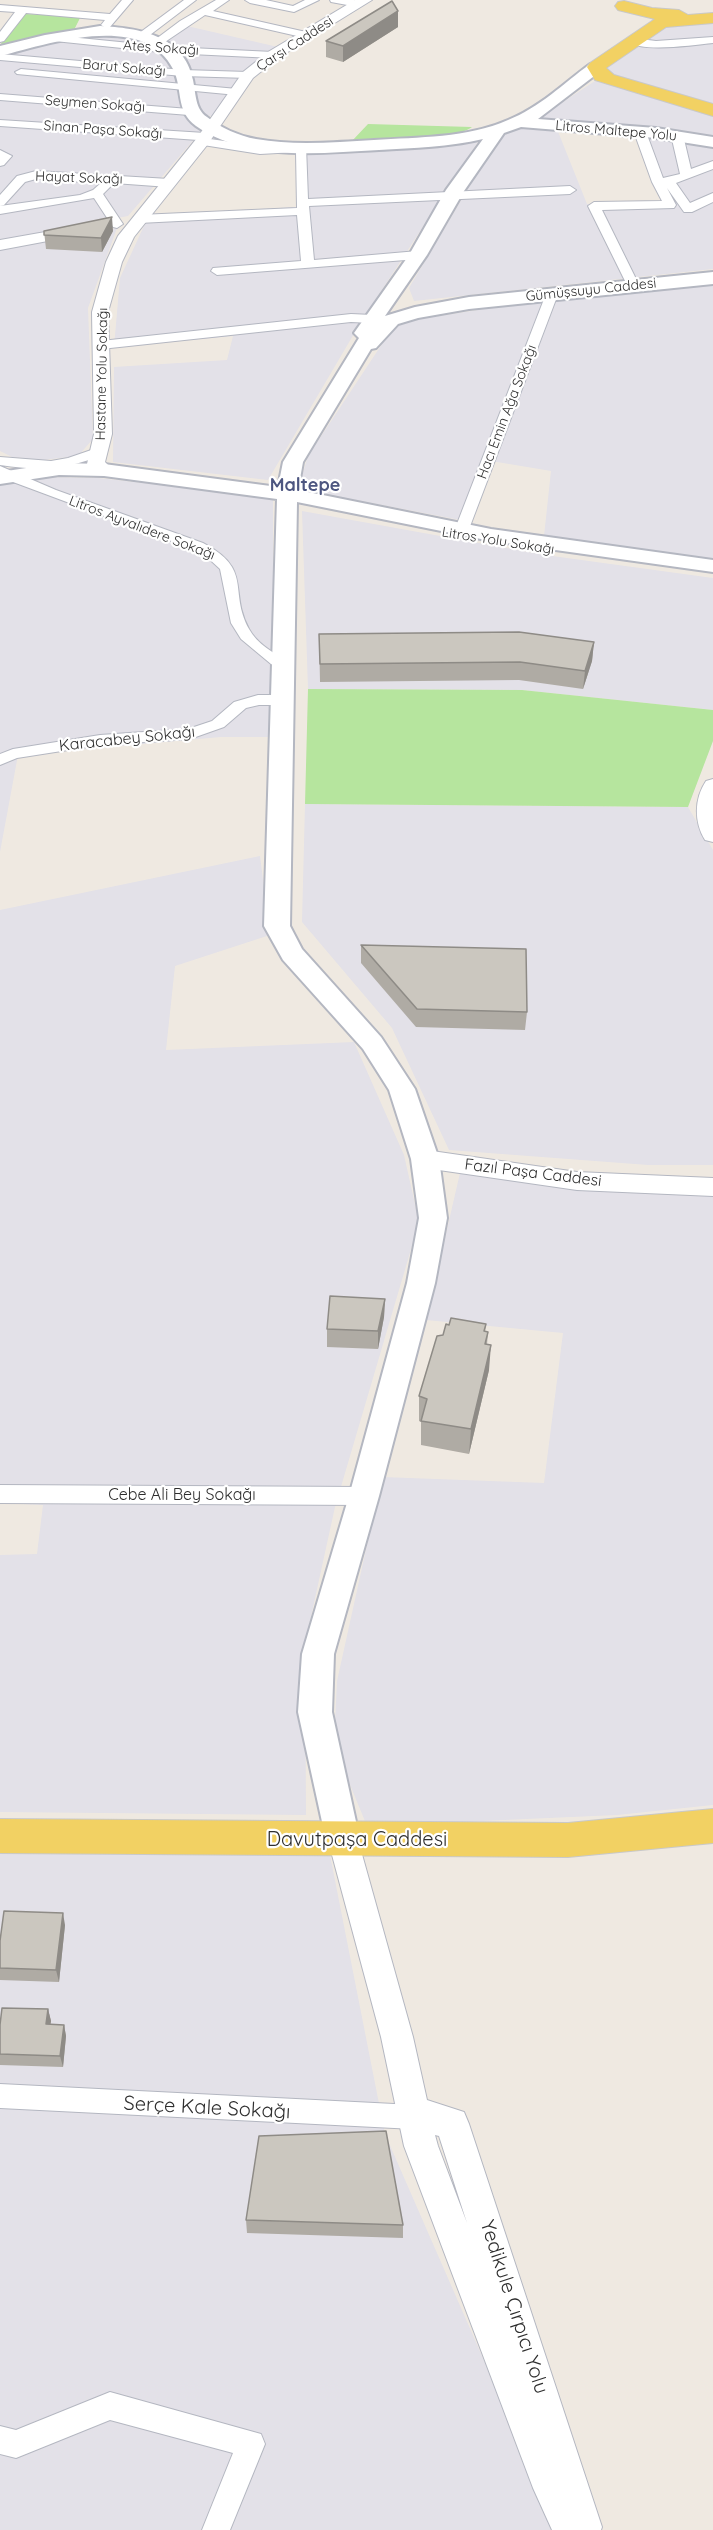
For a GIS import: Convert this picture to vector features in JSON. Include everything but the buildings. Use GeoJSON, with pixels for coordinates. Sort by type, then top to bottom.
{"type":"FeatureCollection","features":[{"type":"Feature","properties":{"kind":"main road"},"geometry":{"type":"LineString","coordinates":[[618,3],[664,15],[713,16]]}},
{"type":"Feature","properties":{"kind":"main road"},"geometry":{"type":"LineString","coordinates":[[618,3],[641,15],[646,26],[637,37]]}},
{"type":"Feature","properties":{"kind":"main road"},"geometry":{"type":"LineString","coordinates":[[0,51],[49,38],[102,30],[142,36],[164,46],[184,81],[189,111],[207,135],[302,148],[417,142],[498,130],[518,122],[637,37],[662,22],[713,16]]}},
{"type":"Feature","properties":{"kind":"main road"},"geometry":{"type":"LineString","coordinates":[[596,68],[601,76],[608,79],[713,110]]}},
{"type":"Feature","properties":{"kind":"main road","name":"Litros Maltepe Yolu"},"geometry":{"type":"LineString","coordinates":[[518,122],[677,135],[713,142]]}},
{"type":"Feature","properties":{"kind":"main road"},"geometry":{"type":"LineString","coordinates":[[343,1840],[315,1712],[318,1654],[364,1496],[421,1283],[433,1218],[425,1159],[402,1089],[372,1044],[292,954],[278,926],[287,494],[293,462],[372,332],[376,322],[372,319],[418,255],[451,195],[498,130]]}},
{"type":"Feature","properties":{"kind":"main road","name":"Gümüşsuyu Caddesi"},"geometry":{"type":"LineString","coordinates":[[470,303],[713,278]]}},
{"type":"Feature","properties":{"kind":"main road"},"geometry":{"type":"LineString","coordinates":[[392,293],[397,301],[407,305],[470,303]]}},
{"type":"Feature","properties":{"kind":"main road"},"geometry":{"type":"LineString","coordinates":[[342,380],[374,337],[391,320],[470,303]]}},
{"type":"Feature","properties":{"kind":"main road","name":"Litros Yolu Sokağı"},"geometry":{"type":"LineString","coordinates":[[10,471],[58,469],[102,460],[287,494],[295,500],[320,507],[713,572]]}},
{"type":"Feature","properties":{"kind":"main road","name":"Litros Yolu Sokağı"},"geometry":{"type":"LineString","coordinates":[[461,532],[713,566]]}},
{"type":"Feature","properties":{"kind":"main road","name":"Davutpaşa Caddesi"},"geometry":{"type":"LineString","coordinates":[[0,1836],[568,1840],[713,1826]]}},
{"type":"Feature","properties":{"kind":"street"},"geometry":{"type":"LineString","coordinates":[[102,30],[128,0]]}},
{"type":"Feature","properties":{"kind":"street"},"geometry":{"type":"LineString","coordinates":[[142,36],[191,0]]}},
{"type":"Feature","properties":{"kind":"street"},"geometry":{"type":"LineString","coordinates":[[164,46],[204,12],[224,0]]}},
{"type":"Feature","properties":{"kind":"street"},"geometry":{"type":"LineString","coordinates":[[250,0],[294,9],[314,0]]}},
{"type":"Feature","properties":{"kind":"street"},"geometry":{"type":"LineString","coordinates":[[335,0],[362,2]]}},
{"type":"Feature","properties":{"kind":"street","name":"Çarşı Caddesi"},"geometry":{"type":"LineString","coordinates":[[207,135],[248,75],[273,55],[362,2]]}},
{"type":"Feature","properties":{"kind":"street"},"geometry":{"type":"LineString","coordinates":[[0,8],[113,17]]}},
{"type":"Feature","properties":{"kind":"street"},"geometry":{"type":"LineString","coordinates":[[0,39],[23,10]]}},
{"type":"Feature","properties":{"kind":"street"},"geometry":{"type":"LineString","coordinates":[[204,12],[306,35]]}},
{"type":"Feature","properties":{"kind":"street"},"geometry":{"type":"LineString","coordinates":[[637,37],[656,44],[713,40]]}},
{"type":"Feature","properties":{"kind":"street","name":"Ateş Sokağı"},"geometry":{"type":"LineString","coordinates":[[49,38],[273,55]]}},
{"type":"Feature","properties":{"kind":"street","name":"Barut Sokağı"},"geometry":{"type":"LineString","coordinates":[[0,57],[184,81],[248,75]]}},
{"type":"Feature","properties":{"kind":"street"},"geometry":{"type":"LineString","coordinates":[[10,71],[66,90],[184,81],[237,92]]}},
{"type":"Feature","properties":{"kind":"street"},"geometry":{"type":"LineString","coordinates":[[44,126],[66,90]]}},
{"type":"Feature","properties":{"kind":"street","name":"Seymen Sokağı"},"geometry":{"type":"LineString","coordinates":[[0,97],[66,90],[189,111]]}},
{"type":"Feature","properties":{"kind":"street","name":"Sinan Paşa Sokağı"},"geometry":{"type":"LineString","coordinates":[[1,126],[44,126],[207,135]]}},
{"type":"Feature","properties":{"kind":"street"},"geometry":{"type":"LineString","coordinates":[[633,285],[594,206],[670,205],[663,182],[640,132]]}},
{"type":"Feature","properties":{"kind":"street","name":"Hastane Yolu Sokağı"},"geometry":{"type":"LineString","coordinates":[[102,460],[100,312],[114,262],[126,236],[207,135]]}},
{"type":"Feature","properties":{"kind":"street"},"geometry":{"type":"LineString","coordinates":[[677,135],[686,175]]}},
{"type":"Feature","properties":{"kind":"street"},"geometry":{"type":"LineString","coordinates":[[302,148],[303,207],[308,265]]}},
{"type":"Feature","properties":{"kind":"street"},"geometry":{"type":"LineString","coordinates":[[0,154],[6,156],[0,162]]}},
{"type":"Feature","properties":{"kind":"street"},"geometry":{"type":"LineString","coordinates":[[663,182],[713,165]]}},
{"type":"Feature","properties":{"kind":"street","name":"Hayat Sokağı"},"geometry":{"type":"LineString","coordinates":[[0,202],[21,179],[36,175],[169,183]]}},
{"type":"Feature","properties":{"kind":"street"},"geometry":{"type":"LineString","coordinates":[[0,210],[82,198],[97,193],[113,178]]}},
{"type":"Feature","properties":{"kind":"street"},"geometry":{"type":"LineString","coordinates":[[663,182],[688,209],[713,197]]}},
{"type":"Feature","properties":{"kind":"street"},"geometry":{"type":"LineString","coordinates":[[0,245],[139,219],[451,195],[570,190]]}},
{"type":"Feature","properties":{"kind":"street"},"geometry":{"type":"LineString","coordinates":[[97,193],[117,224]]}},
{"type":"Feature","properties":{"kind":"street"},"geometry":{"type":"LineString","coordinates":[[217,271],[418,255]]}},
{"type":"Feature","properties":{"kind":"street","name":"Hacı Emin Ağa Sokağı"},"geometry":{"type":"LineString","coordinates":[[461,532],[552,294]]}},
{"type":"Feature","properties":{"kind":"street"},"geometry":{"type":"LineString","coordinates":[[101,345],[351,318],[372,319]]}},
{"type":"Feature","properties":{"kind":"street","name":"Litros Ayvalıdere Sokağı"},"geometry":{"type":"LineString","coordinates":[[10,471],[198,546],[219,557],[229,569],[239,622],[244,633],[267,655],[283,665]]}},
{"type":"Feature","properties":{"kind":"street","name":"Karacabey Sokağı"},"geometry":{"type":"LineString","coordinates":[[0,760],[13,754],[100,740],[190,734],[218,724],[245,703],[258,700],[282,700]]}},
{"type":"Feature","properties":{"kind":"street"},"geometry":{"type":"LineString","coordinates":[[713,786],[707,799],[707,821],[713,835]]}},
{"type":"Feature","properties":{"kind":"street","name":"Fazıl Paşa Caddesi"},"geometry":{"type":"LineString","coordinates":[[425,1159],[577,1181],[713,1187]]}},
{"type":"Feature","properties":{"kind":"street","name":"Cebe Ali Bey Sokağı"},"geometry":{"type":"LineString","coordinates":[[0,1494],[364,1496]]}},
{"type":"Feature","properties":{"kind":"street","name":"Yedikule Çırpıcı Yolu"},"geometry":{"type":"LineString","coordinates":[[343,1840],[397,2037],[421,2146],[551,2488],[572,2530]]}},
{"type":"Feature","properties":{"kind":"street","name":"Serçe Kale Sokağı"},"geometry":{"type":"LineString","coordinates":[[0,2096],[414,2117]]}},
{"type":"Feature","properties":{"kind":"street","name":"Yedikule Çırpıcı Yolu"},"geometry":{"type":"LineString","coordinates":[[414,2117],[424,2115],[452,2124],[585,2530]]}},
{"type":"Feature","properties":{"kind":"street"},"geometry":{"type":"LineString","coordinates":[[0,2440],[16,2444],[110,2406],[251,2444],[216,2530]]}},
{"type":"Feature","properties":{"kind":"shaded area"},"geometry":{"type":"Polygon","coordinates":[[[713,20],[713,107],[602,72],[603,65],[658,25],[713,20]]]}},
{"type":"Feature","properties":{"kind":"shaded area"},"geometry":{"type":"Polygon","coordinates":[[[187,26],[278,47],[250,68],[212,116],[196,114],[185,60],[168,40],[187,26]]]}},
{"type":"Feature","properties":{"kind":"shaded area"},"geometry":{"type":"Polygon","coordinates":[[[105,33],[156,43],[175,62],[182,108],[203,129],[128,216],[0,240],[0,53],[46,41],[105,33]]]}},
{"type":"Feature","properties":{"kind":"shaded area"},"geometry":{"type":"Polygon","coordinates":[[[595,81],[713,115],[713,140],[537,119],[595,81]]]}},
{"type":"Feature","properties":{"kind":"shaded area"},"geometry":{"type":"Polygon","coordinates":[[[521,127],[557,129],[587,204],[662,203],[638,134],[713,148],[713,269],[414,301],[409,288],[498,138],[521,127]]]}},
{"type":"Feature","properties":{"kind":"shaded area"},"geometry":{"type":"Polygon","coordinates":[[[481,137],[358,327],[268,480],[113,462],[114,367],[227,360],[233,336],[114,347],[120,278],[149,215],[297,207],[298,151],[481,137]]]}},
{"type":"Feature","properties":{"kind":"shaded area"},"geometry":{"type":"Polygon","coordinates":[[[117,228],[88,308],[93,439],[78,456],[43,460],[12,457],[0,451],[0,250],[117,228]]]}},
{"type":"Feature","properties":{"kind":"shaded area"},"geometry":{"type":"Polygon","coordinates":[[[713,284],[713,560],[544,536],[551,471],[491,461],[471,522],[298,489],[308,456],[382,344],[393,323],[530,302],[713,284]]]}},
{"type":"Feature","properties":{"kind":"shaded area"},"geometry":{"type":"Polygon","coordinates":[[[42,477],[98,478],[273,497],[273,737],[221,737],[18,755],[0,852],[0,483],[42,477]]]}},
{"type":"Feature","properties":{"kind":"shaded area"},"geometry":{"type":"Polygon","coordinates":[[[302,511],[545,555],[713,578],[713,710],[522,690],[308,689],[302,511]]]}},
{"type":"Feature","properties":{"kind":"shaded area"},"geometry":{"type":"Polygon","coordinates":[[[305,804],[688,807],[713,850],[713,1165],[648,1165],[449,1150],[392,1028],[302,922],[305,804]]]}},
{"type":"Feature","properties":{"kind":"shaded area"},"geometry":{"type":"Polygon","coordinates":[[[260,856],[270,935],[175,966],[166,1050],[354,1042],[404,1155],[419,1222],[335,1507],[305,1644],[306,1815],[0,1812],[0,1555],[37,1554],[43,1505],[0,1503],[0,910],[260,856]]]}},
{"type":"Feature","properties":{"kind":"shaded area"},"geometry":{"type":"Polygon","coordinates":[[[460,1173],[713,1187],[713,1805],[617,1815],[367,1826],[334,1746],[337,1681],[382,1477],[544,1483],[563,1333],[426,1320],[460,1173]]]}},
{"type":"Feature","properties":{"kind":"shaded area"},"geometry":{"type":"Polygon","coordinates":[[[0,1850],[330,1855],[385,2134],[558,2530],[0,2530],[0,1850]]]}},
{"type":"Feature","properties":{"kind":"green space"},"geometry":{"type":"Polygon","coordinates":[[[24,14],[81,16],[74,30],[0,48],[24,14]]]}},
{"type":"Feature","properties":{"kind":"green space"},"geometry":{"type":"Polygon","coordinates":[[[368,124],[472,127],[449,135],[351,142],[368,124]]]}},
{"type":"Feature","properties":{"kind":"green space"},"geometry":{"type":"Polygon","coordinates":[[[308,689],[522,690],[713,710],[713,741],[688,807],[305,804],[308,689]]]}},
{"type":"Feature","properties":{"kind":"district","name":"Maltepe"},"geometry":{"type":"Point","coordinates":[305,486]}}]}
